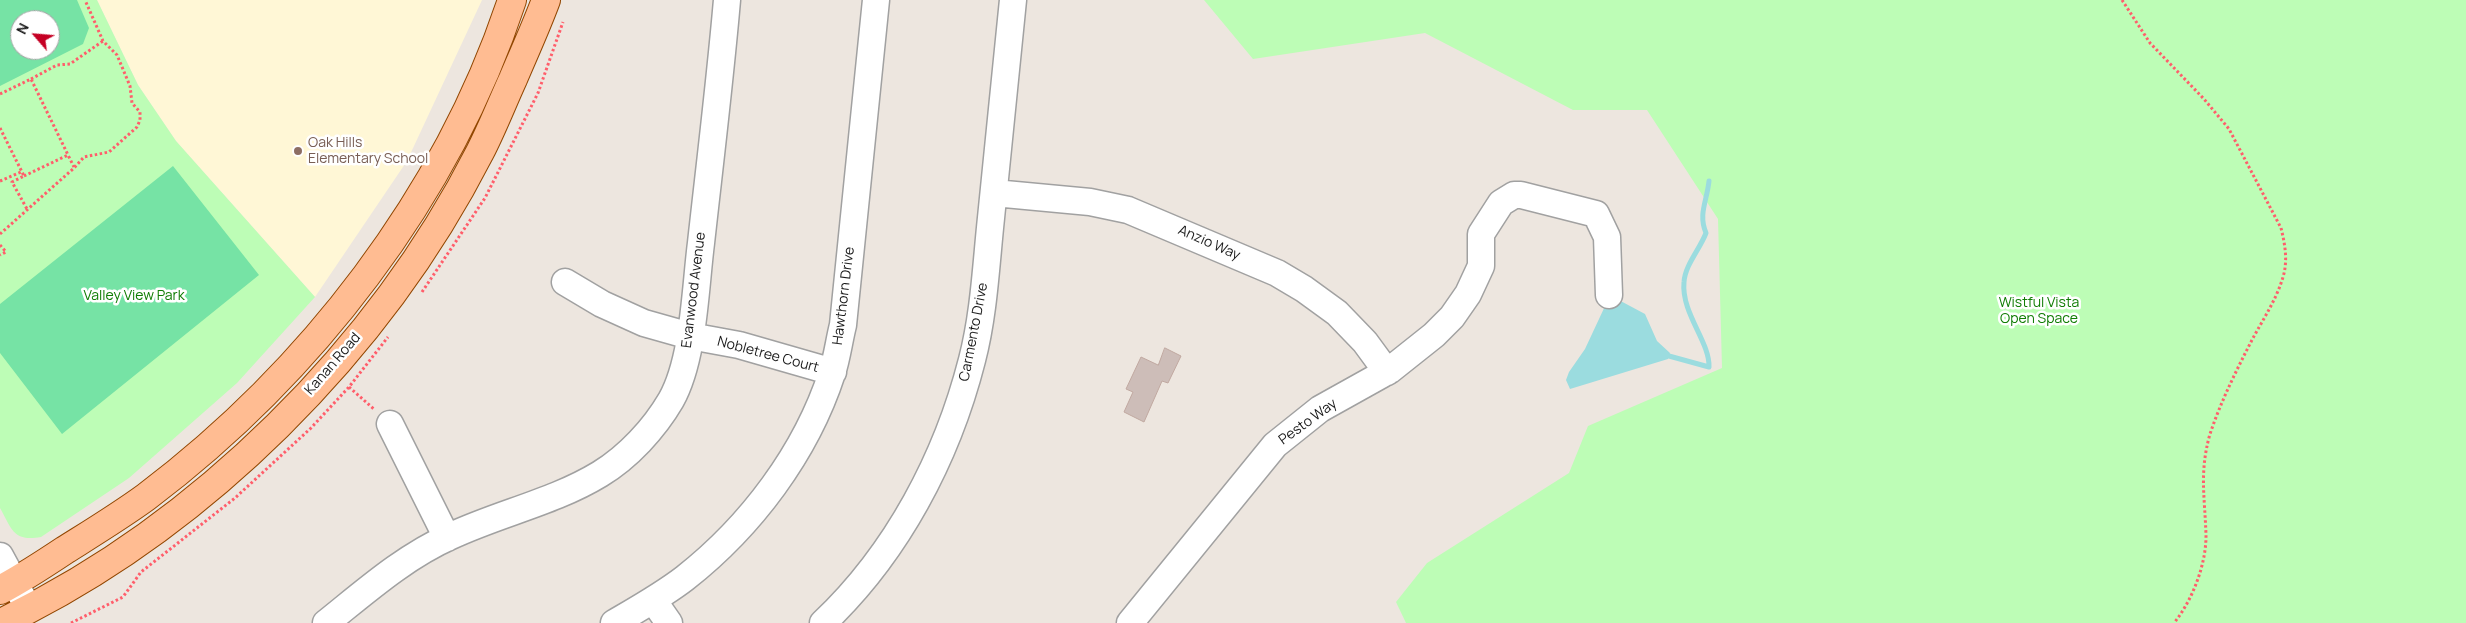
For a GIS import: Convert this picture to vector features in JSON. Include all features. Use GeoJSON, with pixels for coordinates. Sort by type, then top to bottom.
{"type":"FeatureCollection","features":[{"type":"Feature","properties":{"kind":"main road"},"geometry":{"type":"LineString","coordinates":[[7,586],[145,498],[194,458],[246,412],[334,317],[378,258],[417,200],[454,134],[485,72],[512,0]]}},
{"type":"Feature","properties":{"kind":"main road","name":"Kanan Road"},"geometry":{"type":"LineString","coordinates":[[1,623],[29,610],[104,565],[165,523],[216,482],[268,434],[317,384],[401,280],[442,219],[480,152],[546,0]]}},
{"type":"Feature","properties":{"kind":"street","name":"Evanwood Avenue"},"geometry":{"type":"LineString","coordinates":[[326,623],[398,566],[423,549],[573,489],[601,474],[624,457],[649,432],[671,399],[690,336],[727,0]]}},
{"type":"Feature","properties":{"kind":"street","name":"Hawthorn Drive"},"geometry":{"type":"LineString","coordinates":[[614,623],[684,579],[714,554],[763,501],[803,441],[832,372],[843,325],[876,0]]}},
{"type":"Feature","properties":{"kind":"street","name":"Carmento Drive"},"geometry":{"type":"LineString","coordinates":[[823,623],[839,608],[884,553],[924,488],[951,428],[972,359],[982,304],[1013,0]]}},
{"type":"Feature","properties":{"kind":"street","name":"Anzio Way"},"geometry":{"type":"LineString","coordinates":[[994,193],[1090,202],[1128,210],[1277,273],[1304,289],[1337,313],[1365,342],[1387,372]]}},
{"type":"Feature","properties":{"kind":"street","name":"Pesto Way"},"geometry":{"type":"LineString","coordinates":[[1130,623],[1275,445],[1320,409],[1387,372],[1434,335],[1452,317],[1481,266],[1481,234],[1501,203],[1514,195],[1521,194],[1596,214],[1607,237],[1609,295]]}},
{"type":"Feature","properties":{"kind":"street","name":"Nobletree Court"},"geometry":{"type":"LineString","coordinates":[[565,282],[602,304],[644,323],[690,336],[740,345],[832,372]]}},
{"type":"Feature","properties":{"kind":"street"},"geometry":{"type":"LineString","coordinates":[[390,424],[447,538]]}},
{"type":"Feature","properties":{"kind":"street"},"geometry":{"type":"LineString","coordinates":[[0,556],[7,586],[29,610]]}},
{"type":"Feature","properties":{"kind":"street"},"geometry":{"type":"LineString","coordinates":[[653,600],[669,623]]}},
{"type":"Feature","properties":{"kind":"path"},"geometry":{"type":"LineString","coordinates":[[0,234],[84,157],[109,152],[136,127],[140,120],[140,112],[132,103],[130,86],[117,55],[103,41],[85,0]]}},
{"type":"Feature","properties":{"kind":"path"},"geometry":{"type":"LineString","coordinates":[[2122,0],[2150,43],[2204,99],[2229,129],[2281,228],[2285,244],[2283,276],[2274,300],[2235,372],[2210,434],[2202,472],[2206,537],[2201,567],[2184,608],[2174,623]]}},
{"type":"Feature","properties":{"kind":"path"},"geometry":{"type":"LineString","coordinates":[[0,94],[58,65],[70,64],[103,41]]}},
{"type":"Feature","properties":{"kind":"path"},"geometry":{"type":"LineString","coordinates":[[31,79],[74,168]]}},
{"type":"Feature","properties":{"kind":"path"},"geometry":{"type":"LineString","coordinates":[[0,128],[24,176]]}},
{"type":"Feature","properties":{"kind":"path"},"geometry":{"type":"LineString","coordinates":[[27,209],[12,182],[68,156]]}},
{"type":"Feature","properties":{"kind":"path"},"geometry":{"type":"LineString","coordinates":[[0,181],[21,172]]}},
{"type":"Feature","properties":{"kind":"path"},"geometry":{"type":"LineString","coordinates":[[0,245],[6,252],[0,255]]}},
{"type":"Feature","properties":{"kind":"path"},"geometry":{"type":"LineString","coordinates":[[349,387],[390,424]]}},
{"type":"Feature","properties":{"kind":"shaded area","name":"Oak Hills Elementary School"},"geometry":{"type":"Polygon","coordinates":[[[97,0],[482,0],[407,161],[315,297],[176,141],[138,85],[97,0]]]}},
{"type":"Feature","properties":{"kind":"green space","name":"Valley View Park"},"geometry":{"type":"Polygon","coordinates":[[[0,0],[97,0],[138,85],[176,141],[315,297],[237,383],[129,478],[41,537],[24,538],[11,528],[0,508],[0,0]]]}},
{"type":"Feature","properties":{"kind":"green space"},"geometry":{"type":"Polygon","coordinates":[[[0,0],[77,0],[89,28],[83,44],[60,56],[60,10],[10,10],[10,60],[51,60],[0,86],[0,0]]]}},
{"type":"Feature","properties":{"kind":"green space","name":"Wistful Vista Open Space"},"geometry":{"type":"Polygon","coordinates":[[[1204,0],[2466,0],[2466,623],[1406,623],[1396,602],[1427,563],[1569,473],[1588,426],[1722,368],[1718,219],[1647,110],[1573,110],[1425,33],[1253,59],[1204,0]]]}},
{"type":"Feature","properties":{"kind":"green space"},"geometry":{"type":"Polygon","coordinates":[[[173,166],[259,275],[62,434],[0,353],[0,304],[173,166]]]}},
{"type":"Feature","properties":{"kind":"water"},"geometry":{"type":"Polygon","coordinates":[[[1615,298],[1645,314],[1657,341],[1670,353],[1668,359],[1570,389],[1566,380],[1569,372],[1585,349],[1606,304],[1615,298]]]}},
{"type":"Feature","properties":{"kind":"building"},"geometry":{"type":"Polygon","coordinates":[[[1165,348],[1181,356],[1168,383],[1162,381],[1144,422],[1124,412],[1133,392],[1126,389],[1141,357],[1158,365],[1165,348]]]}},
{"type":"Feature","properties":{"kind":"waterway"},"geometry":{"type":"LineString","coordinates":[[1669,356],[1709,367],[1705,348],[1684,294],[1687,269],[1706,233],[1703,213],[1709,181]]}},
{"type":"Feature","properties":{"kind":"place","name":"Oak Hills Elementary School"},"geometry":{"type":"Point","coordinates":[298,151]}}]}
